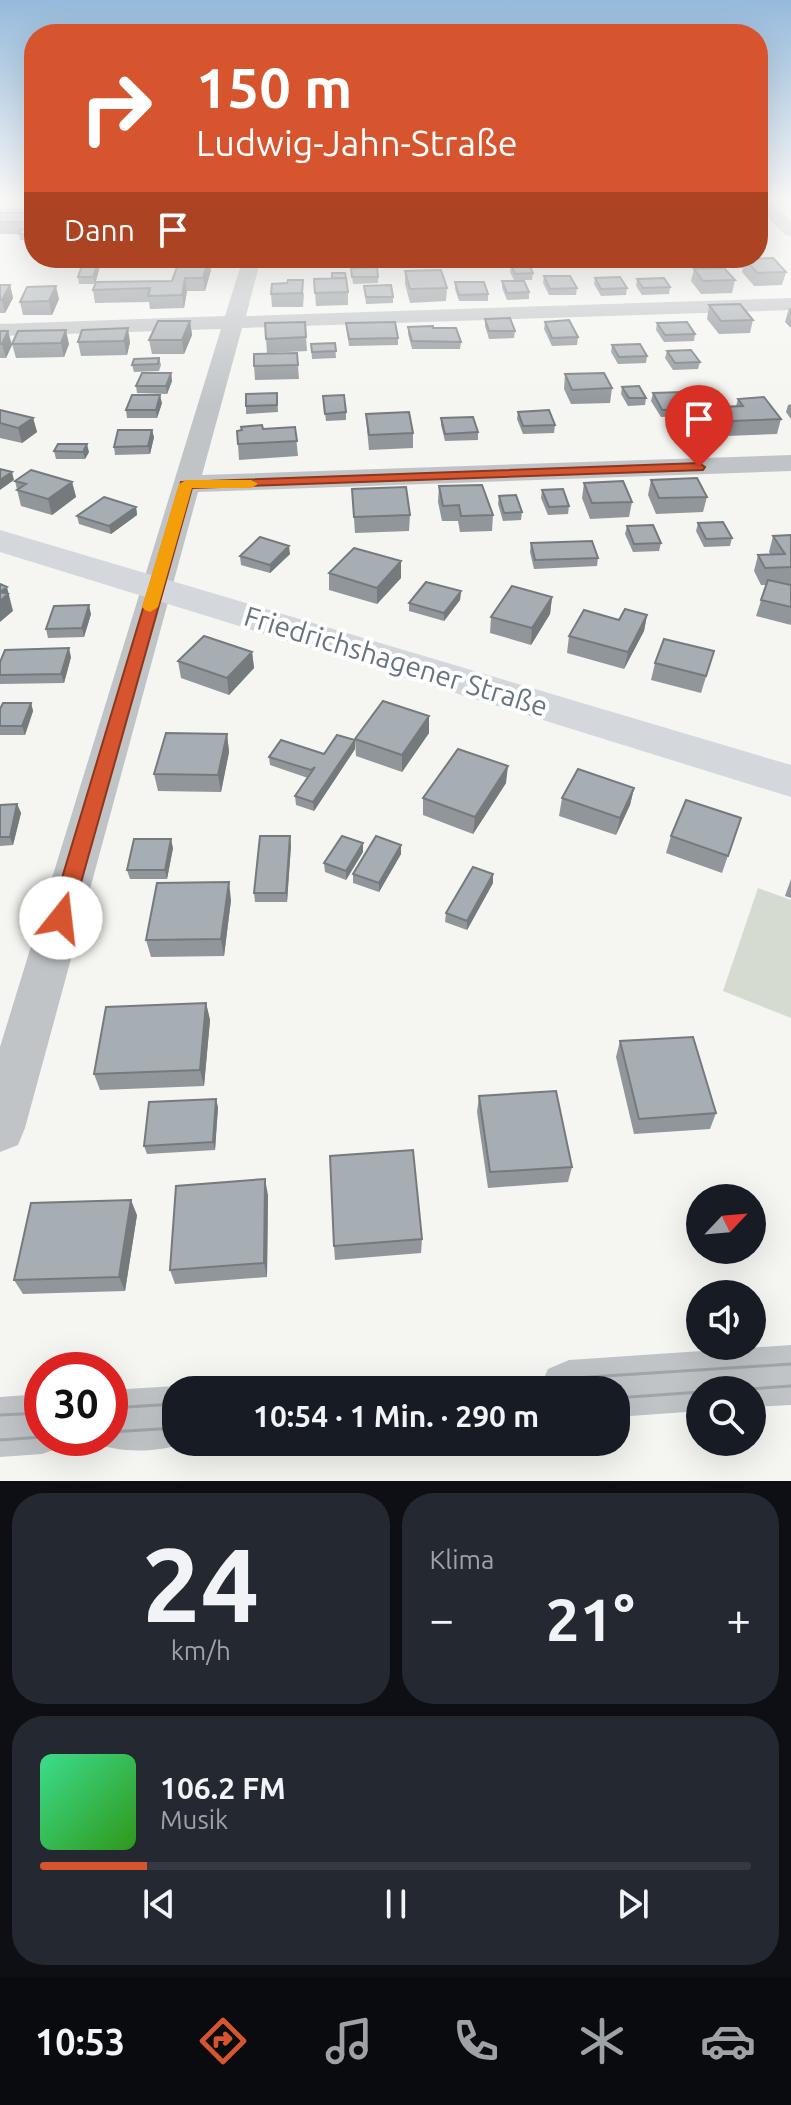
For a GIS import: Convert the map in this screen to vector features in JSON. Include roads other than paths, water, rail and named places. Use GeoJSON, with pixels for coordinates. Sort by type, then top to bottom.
{"type":"FeatureCollection","features":[{"type":"Feature","properties":{"kind":"main road","name":"Friedrichshagener Straße"},"geometry":{"type":"LineString","coordinates":[[0,541],[791,781]]}},
{"type":"Feature","properties":{"kind":"street"},"geometry":{"type":"LineString","coordinates":[[0,1128],[248,269]]}},
{"type":"Feature","properties":{"kind":"street"},"geometry":{"type":"LineString","coordinates":[[0,330],[791,304]]}},
{"type":"Feature","properties":{"kind":"street"},"geometry":{"type":"LineString","coordinates":[[186,484],[791,463]]}},
{"type":"Feature","properties":{"kind":"street"},"geometry":{"type":"LineString","coordinates":[[630,1386],[791,1375]]}},
{"type":"Feature","properties":{"kind":"street"},"geometry":{"type":"LineString","coordinates":[[128,1419],[162,1417]]}},
{"type":"Feature","properties":{"kind":"street"},"geometry":{"type":"LineString","coordinates":[[0,1427],[24,1425]]}},
{"type":"Feature","properties":{"kind":"tram line"},"geometry":{"type":"LineString","coordinates":[[606,1376],[791,1364]]}},
{"type":"Feature","properties":{"kind":"tram line"},"geometry":{"type":"LineString","coordinates":[[766,1388],[791,1386]]}},
{"type":"Feature","properties":{"kind":"tram line"},"geometry":{"type":"LineString","coordinates":[[630,1397],[686,1393]]}},
{"type":"Feature","properties":{"kind":"tram line"},"geometry":{"type":"LineString","coordinates":[[128,1407],[162,1405]]}},
{"type":"Feature","properties":{"kind":"tram line"},"geometry":{"type":"LineString","coordinates":[[0,1415],[24,1414]]}},
{"type":"Feature","properties":{"kind":"tram line"},"geometry":{"type":"LineString","coordinates":[[128,1431],[162,1429]]}},
{"type":"Feature","properties":{"kind":"tram line"},"geometry":{"type":"LineString","coordinates":[[0,1440],[24,1438]]}}]}
